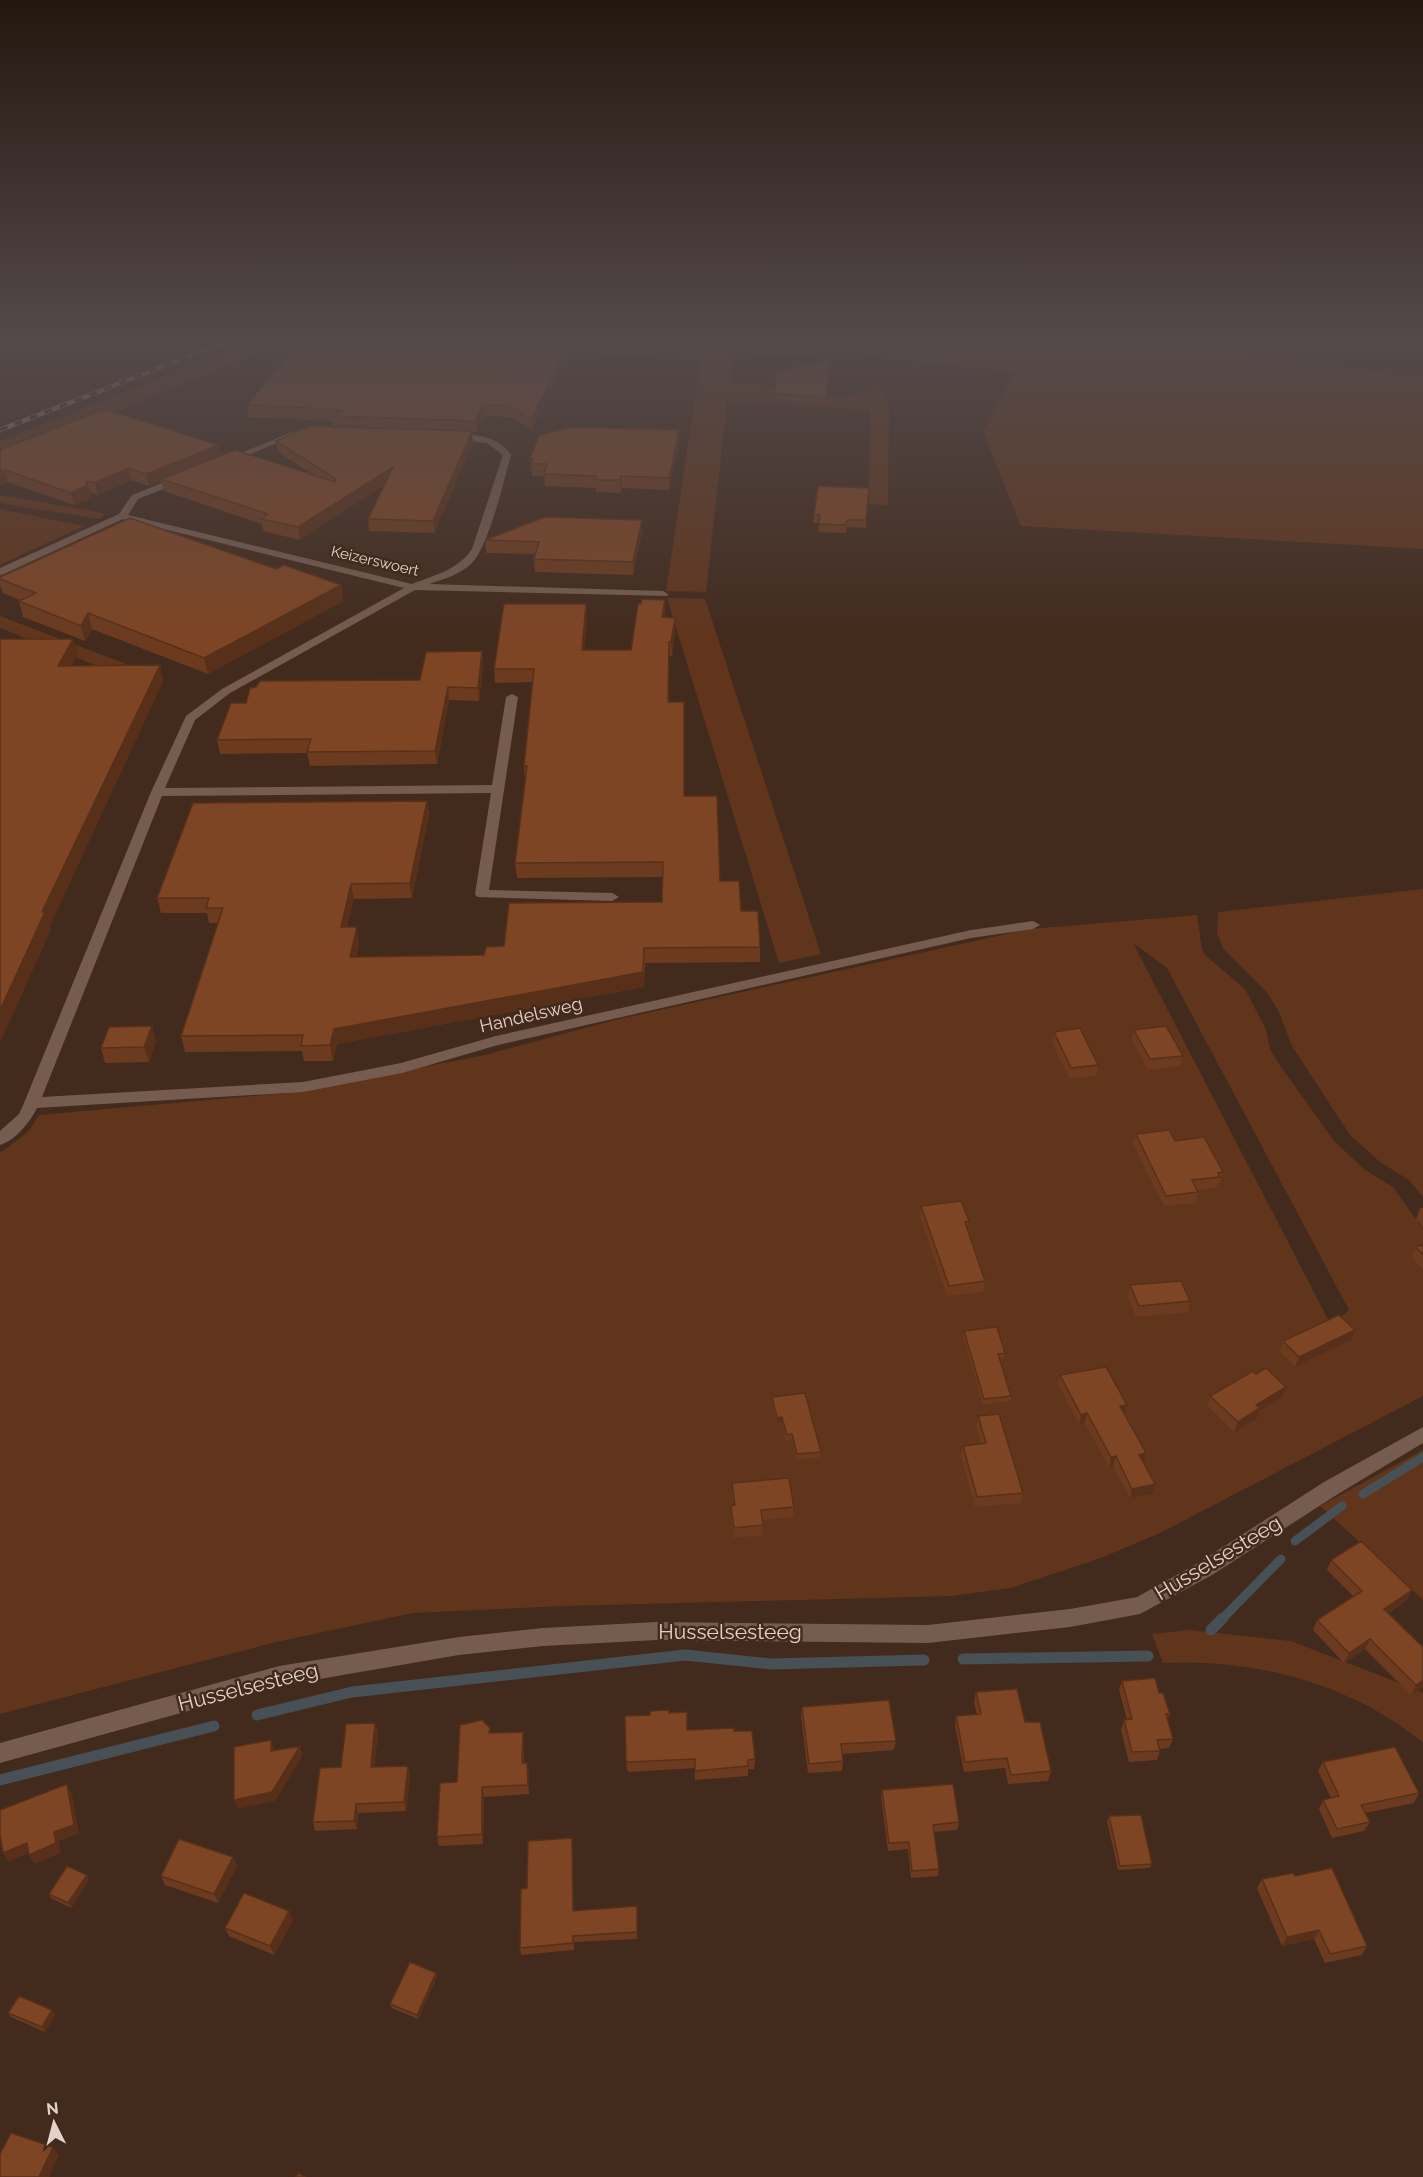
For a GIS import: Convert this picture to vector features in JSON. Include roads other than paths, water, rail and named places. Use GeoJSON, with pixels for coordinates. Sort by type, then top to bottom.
{"type":"FeatureCollection","features":[{"type":"Feature","properties":{"kind":"street"},"geometry":{"type":"LineString","coordinates":[[220,464],[280,442]]}},
{"type":"Feature","properties":{"kind":"street"},"geometry":{"type":"LineString","coordinates":[[0,1140],[25,1117],[32,1103],[157,792],[190,718],[206,704],[413,587],[455,571],[469,561],[477,549],[507,455],[501,445],[495,442]]}},
{"type":"Feature","properties":{"kind":"street"},"geometry":{"type":"LineString","coordinates":[[0,572],[122,516],[135,497],[188,476]]}},
{"type":"Feature","properties":{"kind":"street","name":"Keizerswoert"},"geometry":{"type":"LineString","coordinates":[[122,516],[413,587],[663,594]]}},
{"type":"Feature","properties":{"kind":"street"},"geometry":{"type":"LineString","coordinates":[[512,697],[496,789],[482,894],[612,897]]}},
{"type":"Feature","properties":{"kind":"street"},"geometry":{"type":"LineString","coordinates":[[157,792],[496,789]]}},
{"type":"Feature","properties":{"kind":"street","name":"Handelsweg"},"geometry":{"type":"LineString","coordinates":[[32,1103],[303,1087],[402,1068],[496,1041],[971,934],[1033,925]]}},
{"type":"Feature","properties":{"kind":"street","name":"Husselsesteeg"},"geometry":{"type":"LineString","coordinates":[[0,1753],[279,1676],[459,1646],[657,1631],[928,1634],[1070,1618],[1140,1605],[1205,1569],[1331,1488],[1423,1434]]}},
{"type":"Feature","properties":{"kind":"waterway"},"geometry":{"type":"LineString","coordinates":[[1363,1494],[1423,1457]]}},
{"type":"Feature","properties":{"kind":"waterway"},"geometry":{"type":"LineString","coordinates":[[1295,1541],[1342,1506]]}},
{"type":"Feature","properties":{"kind":"waterway"},"geometry":{"type":"LineString","coordinates":[[1222,1619],[1281,1559]]}},
{"type":"Feature","properties":{"kind":"waterway"},"geometry":{"type":"LineString","coordinates":[[1211,1630],[1222,1619]]}},
{"type":"Feature","properties":{"kind":"waterway"},"geometry":{"type":"LineString","coordinates":[[257,1715],[352,1692],[685,1655],[771,1664],[924,1660]]}},
{"type":"Feature","properties":{"kind":"waterway"},"geometry":{"type":"LineString","coordinates":[[963,1659],[1148,1656]]}},
{"type":"Feature","properties":{"kind":"waterway"},"geometry":{"type":"LineString","coordinates":[[0,1780],[214,1726]]}}]}
